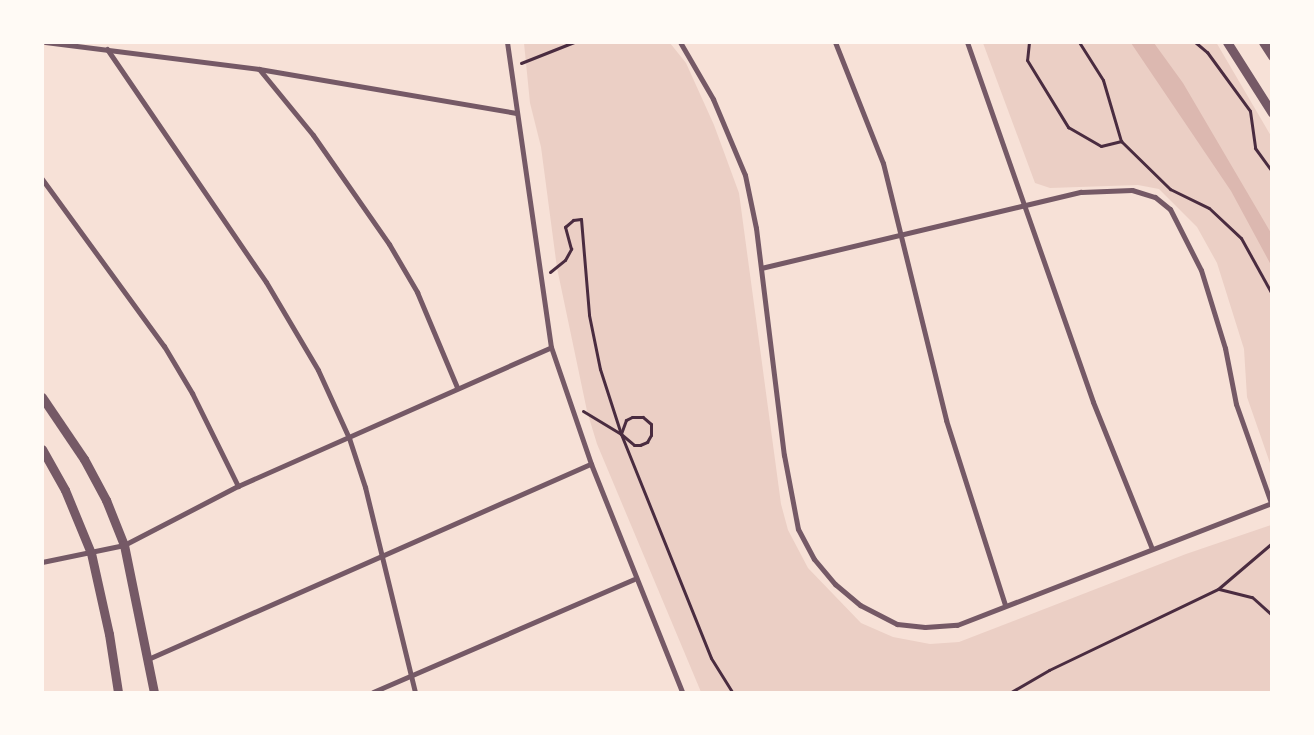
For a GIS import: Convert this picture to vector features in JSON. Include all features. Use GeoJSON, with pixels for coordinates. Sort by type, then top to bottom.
{"type":"FeatureCollection","features":[{"type":"Feature","properties":{"kind":"street"},"geometry":{"type":"LineString","coordinates":[[45,42],[259,69],[516,113]]}},
{"type":"Feature","properties":{"kind":"street"},"geometry":{"type":"LineString","coordinates":[[507,42],[551,347],[591,464],[634,579],[682,691],[675,692]]}},
{"type":"Feature","properties":{"kind":"street"},"geometry":{"type":"LineString","coordinates":[[680,42],[713,99],[742,167],[756,228],[761,268],[770,321],[784,455],[798,529],[814,560],[835,584],[860,605],[897,624],[925,627],[957,625],[1271,503],[1236,404],[1225,348],[1201,270],[1170,209],[1155,197],[1132,190],[1081,192],[1022,204],[904,237],[761,268]]}},
{"type":"Feature","properties":{"kind":"street"},"geometry":{"type":"LineString","coordinates":[[835,42],[883,163],[904,237],[946,420],[1005,606]]}},
{"type":"Feature","properties":{"kind":"street"},"geometry":{"type":"LineString","coordinates":[[967,42],[988,97],[1022,204],[1093,402],[1152,548]]}},
{"type":"Feature","properties":{"kind":"street"},"geometry":{"type":"LineString","coordinates":[[1227,42],[1272,113]]}},
{"type":"Feature","properties":{"kind":"street"},"geometry":{"type":"LineString","coordinates":[[1263,42],[1272,56]]}},
{"type":"Feature","properties":{"kind":"street"},"geometry":{"type":"LineString","coordinates":[[108,49],[266,282],[318,370],[349,438],[365,487],[415,692]]}},
{"type":"Feature","properties":{"kind":"street"},"geometry":{"type":"LineString","coordinates":[[259,69],[313,135],[389,244],[417,292],[457,387]]}},
{"type":"Feature","properties":{"kind":"street"},"geometry":{"type":"LineString","coordinates":[[42,179],[164,346],[192,393],[238,486]]}},
{"type":"Feature","properties":{"kind":"street"},"geometry":{"type":"LineString","coordinates":[[42,562],[124,545],[238,486],[349,438],[457,387],[551,347]]}},
{"type":"Feature","properties":{"kind":"street"},"geometry":{"type":"LineString","coordinates":[[42,397],[84,458],[106,500],[124,545],[154,692]]}},
{"type":"Feature","properties":{"kind":"street"},"geometry":{"type":"LineString","coordinates":[[42,449],[65,490],[91,553],[110,634],[118,692]]}},
{"type":"Feature","properties":{"kind":"street"},"geometry":{"type":"LineString","coordinates":[[148,659],[591,464]]}},
{"type":"Feature","properties":{"kind":"street"},"geometry":{"type":"LineString","coordinates":[[373,692],[634,579]]}},
{"type":"Feature","properties":{"kind":"path"},"geometry":{"type":"LineString","coordinates":[[511,67],[574,42]]}},
{"type":"Feature","properties":{"kind":"path"},"geometry":{"type":"LineString","coordinates":[[1030,42],[1027,60],[1068,128],[1101,146],[1121,141]]}},
{"type":"Feature","properties":{"kind":"path"},"geometry":{"type":"LineString","coordinates":[[1079,42],[1103,80],[1121,141],[1170,189],[1209,208],[1241,238],[1272,294]]}},
{"type":"Feature","properties":{"kind":"path"},"geometry":{"type":"LineString","coordinates":[[1195,42],[1207,52],[1250,112],[1255,148],[1272,171]]}},
{"type":"Feature","properties":{"kind":"path"},"geometry":{"type":"LineString","coordinates":[[540,277],[565,260],[571,249],[565,227],[573,220],[580,219],[589,315],[600,369],[622,434],[711,658],[732,692]]}},
{"type":"Feature","properties":{"kind":"path"},"geometry":{"type":"LineString","coordinates":[[572,409],[587,412],[622,434],[634,445],[647,442],[651,435],[651,424],[643,417],[632,416],[626,420],[622,434]]}},
{"type":"Feature","properties":{"kind":"path"},"geometry":{"type":"LineString","coordinates":[[1011,692],[1049,670],[1218,589],[1272,543]]}},
{"type":"Feature","properties":{"kind":"path"},"geometry":{"type":"LineString","coordinates":[[1218,589],[1252,597],[1272,615]]}},
{"type":"Feature","properties":{"kind":"shaded area"},"geometry":{"type":"Polygon","coordinates":[[[1216,42],[1271,136],[1271,466],[1247,397],[1244,349],[1217,263],[1197,227],[1159,189],[1138,185],[1050,188],[1035,183],[983,43],[1216,42]]]}},
{"type":"Feature","properties":{"kind":"shaded area"},"geometry":{"type":"Polygon","coordinates":[[[524,43],[670,43],[686,63],[714,125],[739,193],[781,504],[788,530],[808,568],[861,623],[893,637],[930,644],[959,642],[1186,554],[1271,525],[1271,692],[701,692],[597,444],[587,411],[557,268],[541,147],[530,103],[524,43]]]}},
{"type":"Feature","properties":{"kind":"shaded area"},"geometry":{"type":"Polygon","coordinates":[[[1131,43],[1154,43],[1183,83],[1271,233],[1271,265],[1231,191],[1131,43]]]}}]}
